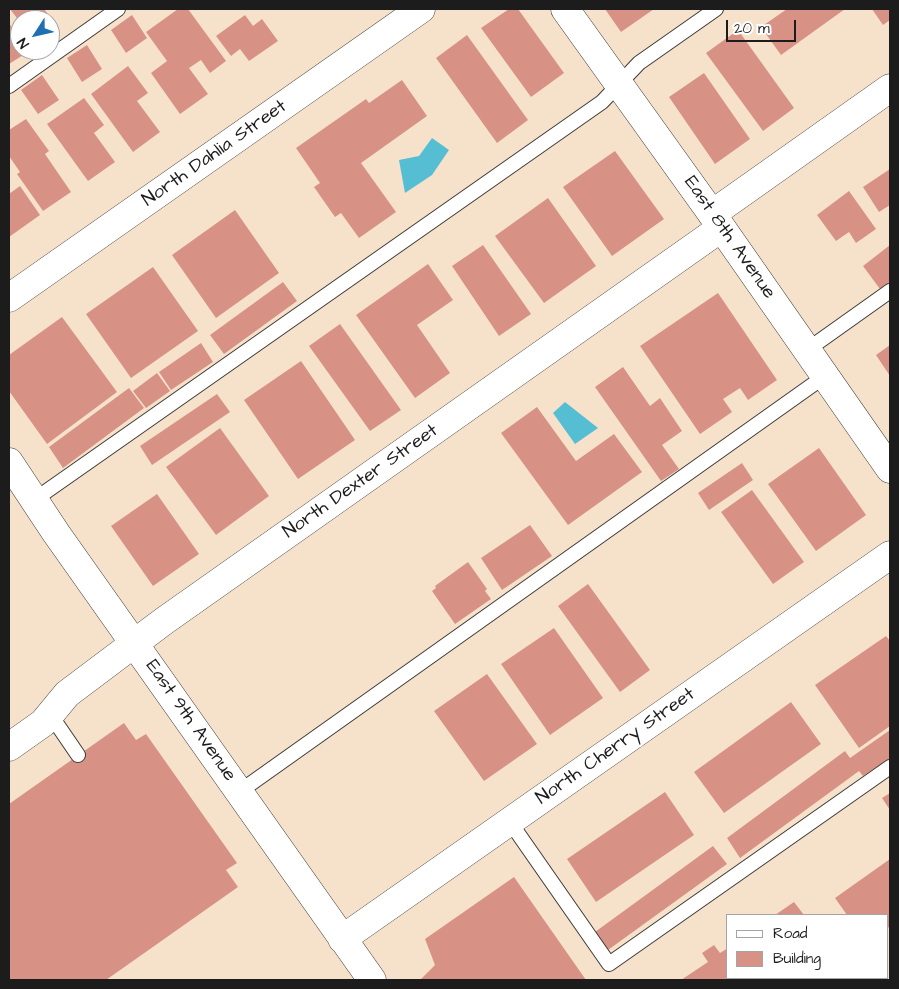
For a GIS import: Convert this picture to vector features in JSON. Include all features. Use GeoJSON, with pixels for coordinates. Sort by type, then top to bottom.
{"type":"FeatureCollection","features":[{"type":"Feature","properties":{"kind":"street","name":"North Dahlia Street"},"geometry":{"type":"LineString","coordinates":[[9,298],[422,9]]}},
{"type":"Feature","properties":{"kind":"street","name":"East 8th Avenue"},"geometry":{"type":"LineString","coordinates":[[565,9],[717,221],[890,469]]}},
{"type":"Feature","properties":{"kind":"street","name":"North Dexter Street"},"geometry":{"type":"LineString","coordinates":[[9,747],[43,723],[68,694],[164,621],[717,221],[890,88]]}},
{"type":"Feature","properties":{"kind":"street","name":"East 9th Avenue"},"geometry":{"type":"LineString","coordinates":[[9,462],[372,980]]}},
{"type":"Feature","properties":{"kind":"street","name":"North Cherry Street"},"geometry":{"type":"LineString","coordinates":[[342,938],[890,556]]}},
{"type":"Feature","properties":{"kind":"lane"},"geometry":{"type":"LineString","coordinates":[[9,86],[118,9]]}},
{"type":"Feature","properties":{"kind":"lane"},"geometry":{"type":"LineString","coordinates":[[34,500],[602,102],[639,63],[716,9]]}},
{"type":"Feature","properties":{"kind":"lane"},"geometry":{"type":"LineString","coordinates":[[807,350],[890,291]]}},
{"type":"Feature","properties":{"kind":"lane"},"geometry":{"type":"LineString","coordinates":[[239,792],[825,376]]}},
{"type":"Feature","properties":{"kind":"lane"},"geometry":{"type":"LineString","coordinates":[[50,714],[78,755]]}},
{"type":"Feature","properties":{"kind":"lane"},"geometry":{"type":"LineString","coordinates":[[510,822],[609,964],[890,767]]}},
{"type":"Feature","properties":{"kind":"water"},"geometry":{"type":"Polygon","coordinates":[[[432,138],[449,150],[432,175],[405,193],[399,160],[419,156],[432,138]]]}},
{"type":"Feature","properties":{"kind":"water"},"geometry":{"type":"Polygon","coordinates":[[[565,402],[598,428],[575,444],[553,413],[565,402]]]}},
{"type":"Feature","properties":{"kind":"building"},"geometry":{"type":"Polygon","coordinates":[[[10,9],[45,10],[11,10],[10,9]]]}},
{"type":"Feature","properties":{"kind":"building"},"geometry":{"type":"Polygon","coordinates":[[[178,9],[188,9],[226,61],[210,73],[201,60],[189,68],[208,94],[180,114],[151,73],[167,61],[146,32],[178,9]]]}},
{"type":"Feature","properties":{"kind":"building"},"geometry":{"type":"Polygon","coordinates":[[[509,9],[518,9],[564,73],[531,97],[481,28],[509,9]]]}},
{"type":"Feature","properties":{"kind":"building"},"geometry":{"type":"Polygon","coordinates":[[[605,9],[654,9],[621,32],[605,9]]]}},
{"type":"Feature","properties":{"kind":"building"},"geometry":{"type":"Polygon","coordinates":[[[787,9],[845,9],[781,55],[761,27],[787,9]]]}},
{"type":"Feature","properties":{"kind":"building"},"geometry":{"type":"Polygon","coordinates":[[[872,9],[890,9],[890,20],[883,25],[872,9]]]}},
{"type":"Feature","properties":{"kind":"building"},"geometry":{"type":"Polygon","coordinates":[[[132,15],[147,38],[126,53],[111,30],[132,15]]]}},
{"type":"Feature","properties":{"kind":"building"},"geometry":{"type":"Polygon","coordinates":[[[245,15],[253,26],[262,19],[278,41],[249,61],[240,49],[231,56],[216,36],[245,15]]]}},
{"type":"Feature","properties":{"kind":"building"},"geometry":{"type":"Polygon","coordinates":[[[9,23],[10,60],[15,60],[9,64],[9,23]]]}},
{"type":"Feature","properties":{"kind":"building"},"geometry":{"type":"Polygon","coordinates":[[[738,30],[794,108],[763,131],[706,53],[738,30]]]}},
{"type":"Feature","properties":{"kind":"building"},"geometry":{"type":"Polygon","coordinates":[[[467,35],[528,120],[497,143],[436,58],[467,35]]]}},
{"type":"Feature","properties":{"kind":"building"},"geometry":{"type":"Polygon","coordinates":[[[87,45],[102,69],[82,82],[67,58],[87,45]]]}},
{"type":"Feature","properties":{"kind":"building"},"geometry":{"type":"Polygon","coordinates":[[[128,66],[148,93],[137,101],[160,132],[133,152],[91,94],[128,66]]]}},
{"type":"Feature","properties":{"kind":"building"},"geometry":{"type":"Polygon","coordinates":[[[704,73],[750,139],[715,164],[669,97],[704,73]]]}},
{"type":"Feature","properties":{"kind":"building"},"geometry":{"type":"Polygon","coordinates":[[[42,75],[59,100],[38,114],[21,90],[42,75]]]}},
{"type":"Feature","properties":{"kind":"building"},"geometry":{"type":"Polygon","coordinates":[[[402,80],[427,116],[361,163],[396,212],[359,238],[341,213],[335,217],[314,187],[320,183],[296,148],[366,99],[369,103],[402,80]]]}},
{"type":"Feature","properties":{"kind":"building"},"geometry":{"type":"Polygon","coordinates":[[[84,98],[104,125],[94,133],[115,162],[88,181],[47,124],[84,98]]]}},
{"type":"Feature","properties":{"kind":"building"},"geometry":{"type":"Polygon","coordinates":[[[26,119],[49,151],[45,154],[71,192],[43,211],[17,174],[20,172],[9,156],[9,130],[26,119]]]}},
{"type":"Feature","properties":{"kind":"building"},"geometry":{"type":"Polygon","coordinates":[[[615,151],[664,219],[612,256],[563,187],[615,151]]]}},
{"type":"Feature","properties":{"kind":"building"},"geometry":{"type":"Polygon","coordinates":[[[890,169],[890,205],[879,212],[863,187],[890,169]]]}},
{"type":"Feature","properties":{"kind":"building"},"geometry":{"type":"Polygon","coordinates":[[[20,186],[40,215],[9,237],[9,194],[20,186]]]}},
{"type":"Feature","properties":{"kind":"building"},"geometry":{"type":"Polygon","coordinates":[[[849,191],[876,229],[856,243],[849,232],[836,241],[817,215],[849,191]]]}},
{"type":"Feature","properties":{"kind":"building"},"geometry":{"type":"Polygon","coordinates":[[[548,198],[596,266],[544,303],[495,236],[548,198]]]}},
{"type":"Feature","properties":{"kind":"building"},"geometry":{"type":"Polygon","coordinates":[[[235,210],[279,273],[216,318],[172,255],[235,210]]]}},
{"type":"Feature","properties":{"kind":"building"},"geometry":{"type":"Polygon","coordinates":[[[483,245],[531,314],[499,336],[452,266],[483,245]]]}},
{"type":"Feature","properties":{"kind":"building"},"geometry":{"type":"Polygon","coordinates":[[[890,245],[890,282],[880,289],[863,266],[890,245]]]}},
{"type":"Feature","properties":{"kind":"building"},"geometry":{"type":"Polygon","coordinates":[[[428,264],[453,300],[417,325],[450,373],[415,398],[356,315],[428,264]]]}},
{"type":"Feature","properties":{"kind":"building"},"geometry":{"type":"Polygon","coordinates":[[[153,267],[198,331],[131,378],[86,314],[153,267]]]}},
{"type":"Feature","properties":{"kind":"building"},"geometry":{"type":"Polygon","coordinates":[[[283,282],[297,301],[224,354],[210,335],[283,282]]]}},
{"type":"Feature","properties":{"kind":"building"},"geometry":{"type":"Polygon","coordinates":[[[718,293],[777,380],[748,400],[740,388],[723,399],[732,412],[700,434],[640,346],[718,293]]]}},
{"type":"Feature","properties":{"kind":"building"},"geometry":{"type":"Polygon","coordinates":[[[62,317],[117,392],[47,444],[9,391],[9,355],[62,317]]]}},
{"type":"Feature","properties":{"kind":"building"},"geometry":{"type":"Polygon","coordinates":[[[340,324],[401,410],[370,431],[309,346],[340,324]]]}},
{"type":"Feature","properties":{"kind":"building"},"geometry":{"type":"Polygon","coordinates":[[[201,343],[213,362],[171,390],[159,372],[201,343]]]}},
{"type":"Feature","properties":{"kind":"building"},"geometry":{"type":"Polygon","coordinates":[[[890,345],[890,376],[876,355],[890,345]]]}},
{"type":"Feature","properties":{"kind":"building"},"geometry":{"type":"Polygon","coordinates":[[[301,361],[355,440],[298,479],[244,400],[301,361]]]}},
{"type":"Feature","properties":{"kind":"building"},"geometry":{"type":"Polygon","coordinates":[[[623,367],[650,406],[660,398],[682,431],[662,445],[679,469],[661,481],[595,387],[623,367]]]}},
{"type":"Feature","properties":{"kind":"building"},"geometry":{"type":"Polygon","coordinates":[[[157,373],[170,391],[146,408],[133,391],[157,373]]]}},
{"type":"Feature","properties":{"kind":"building"},"geometry":{"type":"Polygon","coordinates":[[[129,388],[144,408],[63,468],[49,447],[129,388]]]}},
{"type":"Feature","properties":{"kind":"building"},"geometry":{"type":"Polygon","coordinates":[[[217,394],[230,412],[152,465],[140,446],[217,394]]]}},
{"type":"Feature","properties":{"kind":"building"},"geometry":{"type":"Polygon","coordinates":[[[537,407],[576,461],[614,434],[642,472],[568,525],[501,433],[537,407]]]}},
{"type":"Feature","properties":{"kind":"building"},"geometry":{"type":"Polygon","coordinates":[[[220,428],[269,496],[216,535],[166,467],[220,428]]]}},
{"type":"Feature","properties":{"kind":"building"},"geometry":{"type":"Polygon","coordinates":[[[819,448],[866,515],[816,551],[768,484],[819,448]]]}},
{"type":"Feature","properties":{"kind":"building"},"geometry":{"type":"Polygon","coordinates":[[[742,463],[753,480],[709,510],[698,493],[742,463]]]}},
{"type":"Feature","properties":{"kind":"building"},"geometry":{"type":"Polygon","coordinates":[[[752,490],[804,562],[773,584],[721,512],[752,490]]]}},
{"type":"Feature","properties":{"kind":"building"},"geometry":{"type":"Polygon","coordinates":[[[157,494],[199,554],[153,586],[111,526],[157,494]]]}},
{"type":"Feature","properties":{"kind":"building"},"geometry":{"type":"Polygon","coordinates":[[[530,525],[552,556],[502,590],[481,558],[530,525]]]}},
{"type":"Feature","properties":{"kind":"building"},"geometry":{"type":"Polygon","coordinates":[[[468,562],[487,589],[485,591],[491,599],[455,624],[432,591],[436,588],[435,586],[468,562]]]}},
{"type":"Feature","properties":{"kind":"building"},"geometry":{"type":"Polygon","coordinates":[[[588,584],[650,670],[620,692],[558,606],[588,584]]]}},
{"type":"Feature","properties":{"kind":"building"},"geometry":{"type":"Polygon","coordinates":[[[554,628],[603,698],[550,735],[501,664],[554,628]]]}},
{"type":"Feature","properties":{"kind":"building"},"geometry":{"type":"Polygon","coordinates":[[[886,636],[890,641],[890,726],[859,748],[815,685],[886,636]]]}},
{"type":"Feature","properties":{"kind":"building"},"geometry":{"type":"Polygon","coordinates":[[[487,674],[537,744],[484,781],[434,711],[487,674]]]}},
{"type":"Feature","properties":{"kind":"building"},"geometry":{"type":"Polygon","coordinates":[[[791,702],[821,744],[724,813],[694,772],[791,702]]]}},
{"type":"Feature","properties":{"kind":"building"},"geometry":{"type":"Polygon","coordinates":[[[124,723],[136,740],[146,734],[237,863],[226,870],[238,887],[106,980],[9,980],[9,804],[124,723]]]}},
{"type":"Feature","properties":{"kind":"building"},"geometry":{"type":"Polygon","coordinates":[[[890,730],[890,758],[863,776],[859,771],[740,858],[727,838],[845,751],[850,758],[890,730]]]}},
{"type":"Feature","properties":{"kind":"building"},"geometry":{"type":"Polygon","coordinates":[[[665,792],[694,835],[596,902],[567,859],[665,792]]]}},
{"type":"Feature","properties":{"kind":"building"},"geometry":{"type":"Polygon","coordinates":[[[890,793],[890,810],[882,798],[890,793]]]}},
{"type":"Feature","properties":{"kind":"building"},"geometry":{"type":"Polygon","coordinates":[[[713,846],[727,864],[608,950],[595,932],[713,846]]]}},
{"type":"Feature","properties":{"kind":"building"},"geometry":{"type":"Polygon","coordinates":[[[890,859],[889,927],[889,914],[846,914],[835,898],[890,859]]]}},
{"type":"Feature","properties":{"kind":"building"},"geometry":{"type":"Polygon","coordinates":[[[514,877],[586,980],[420,980],[435,965],[425,939],[514,877]]]}},
{"type":"Feature","properties":{"kind":"building"},"geometry":{"type":"Polygon","coordinates":[[[794,902],[803,914],[776,914],[794,902]]]}},
{"type":"Feature","properties":{"kind":"building"},"geometry":{"type":"Polygon","coordinates":[[[714,945],[720,953],[726,949],[726,979],[824,979],[681,980],[708,962],[702,953],[714,945]]]}}]}
